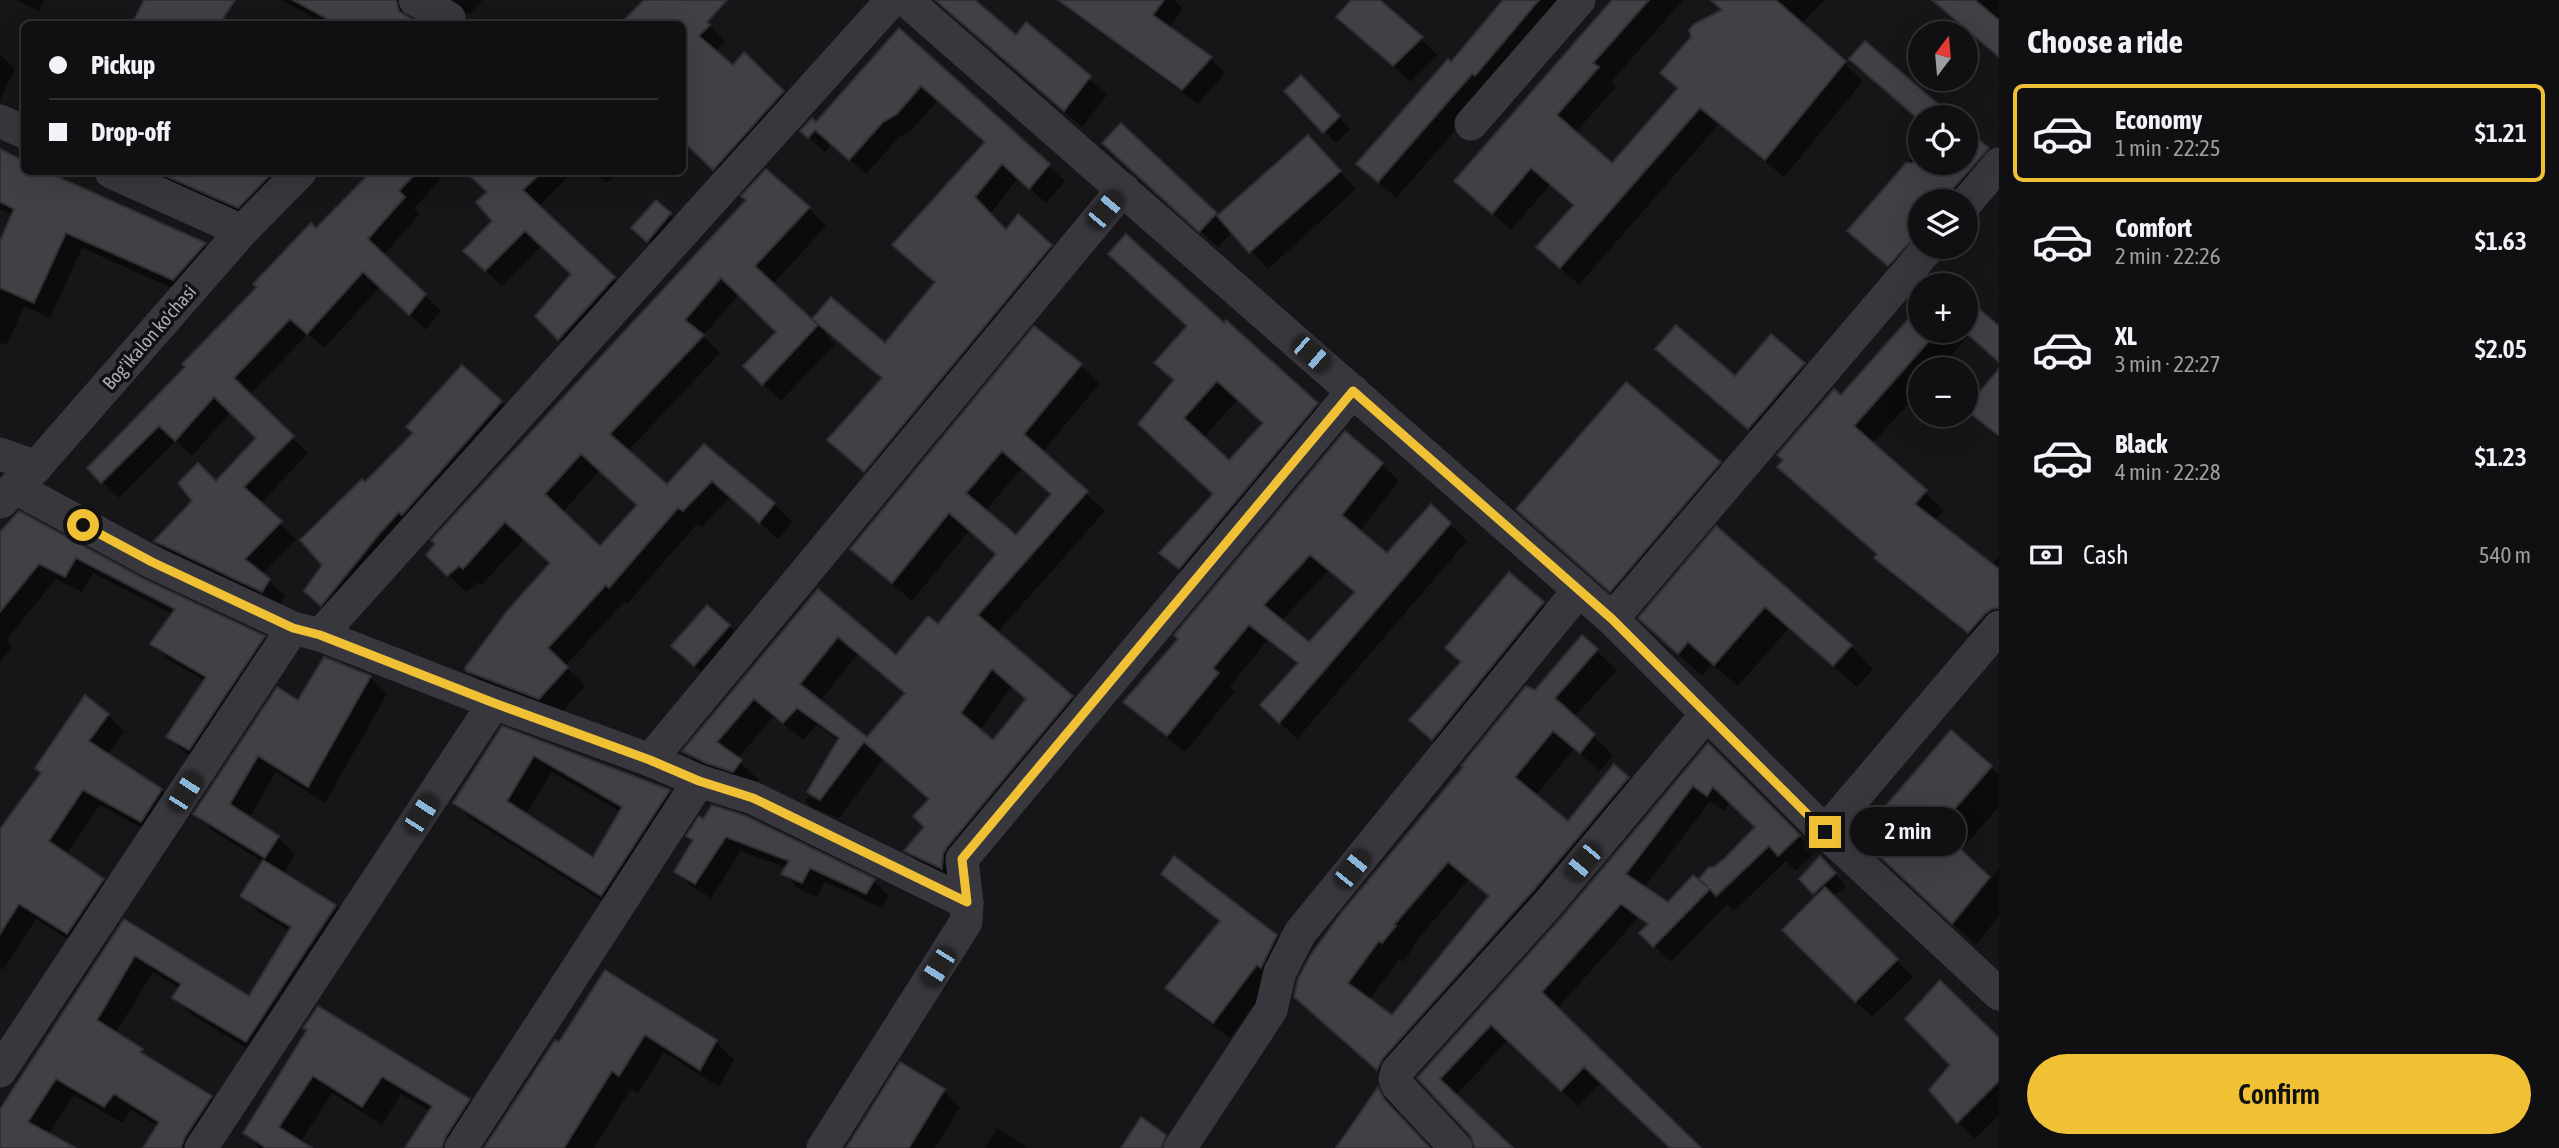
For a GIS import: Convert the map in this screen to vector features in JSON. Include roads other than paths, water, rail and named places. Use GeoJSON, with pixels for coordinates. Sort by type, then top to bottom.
{"type":"FeatureCollection","features":[{"type":"Feature","properties":{"kind":"street"},"geometry":{"type":"LineString","coordinates":[[415,0],[454,14]]}},
{"type":"Feature","properties":{"kind":"street"},"geometry":{"type":"LineString","coordinates":[[0,1071],[306,631],[892,0]]}},
{"type":"Feature","properties":{"kind":"street"},"geometry":{"type":"LineString","coordinates":[[906,0],[1612,619],[1825,832],[1999,994]]}},
{"type":"Feature","properties":{"kind":"street"},"geometry":{"type":"LineString","coordinates":[[1471,124],[1579,0]]}},
{"type":"Feature","properties":{"kind":"street"},"geometry":{"type":"LineString","coordinates":[[0,121],[21,131]]}},
{"type":"Feature","properties":{"kind":"street"},"geometry":{"type":"LineString","coordinates":[[1978,189],[1999,164]]}},
{"type":"Feature","properties":{"kind":"street"},"geometry":{"type":"LineString","coordinates":[[118,175],[242,231]]}},
{"type":"Feature","properties":{"kind":"street","name":"Bog'ikalon ko'chasi"},"geometry":{"type":"LineString","coordinates":[[17,486],[242,231],[296,175]]}},
{"type":"Feature","properties":{"kind":"street"},"geometry":{"type":"LineString","coordinates":[[650,760],[1123,189]]}},
{"type":"Feature","properties":{"kind":"street"},"geometry":{"type":"LineString","coordinates":[[1612,619],[1919,259]]}},
{"type":"Feature","properties":{"kind":"street"},"geometry":{"type":"LineString","coordinates":[[823,1148],[966,922],[967,902],[962,859],[1353,391]]}},
{"type":"Feature","properties":{"kind":"street"},"geometry":{"type":"LineString","coordinates":[[0,454],[17,486],[152,562],[306,631],[650,760],[699,781],[753,798],[967,902]]}},
{"type":"Feature","properties":{"kind":"street"},"geometry":{"type":"LineString","coordinates":[[1180,1148],[1271,1010],[1280,972],[1300,933],[1579,590]]}},
{"type":"Feature","properties":{"kind":"street"},"geometry":{"type":"LineString","coordinates":[[1825,832],[1999,628]]}},
{"type":"Feature","properties":{"kind":"street"},"geometry":{"type":"LineString","coordinates":[[201,1148],[494,703]]}},
{"type":"Feature","properties":{"kind":"street"},"geometry":{"type":"LineString","coordinates":[[1455,1148],[1398,1086],[1395,1079],[1397,1071],[1548,904],[1706,715]]}},
{"type":"Feature","properties":{"kind":"street"},"geometry":{"type":"LineString","coordinates":[[461,1148],[699,781]]}}]}
